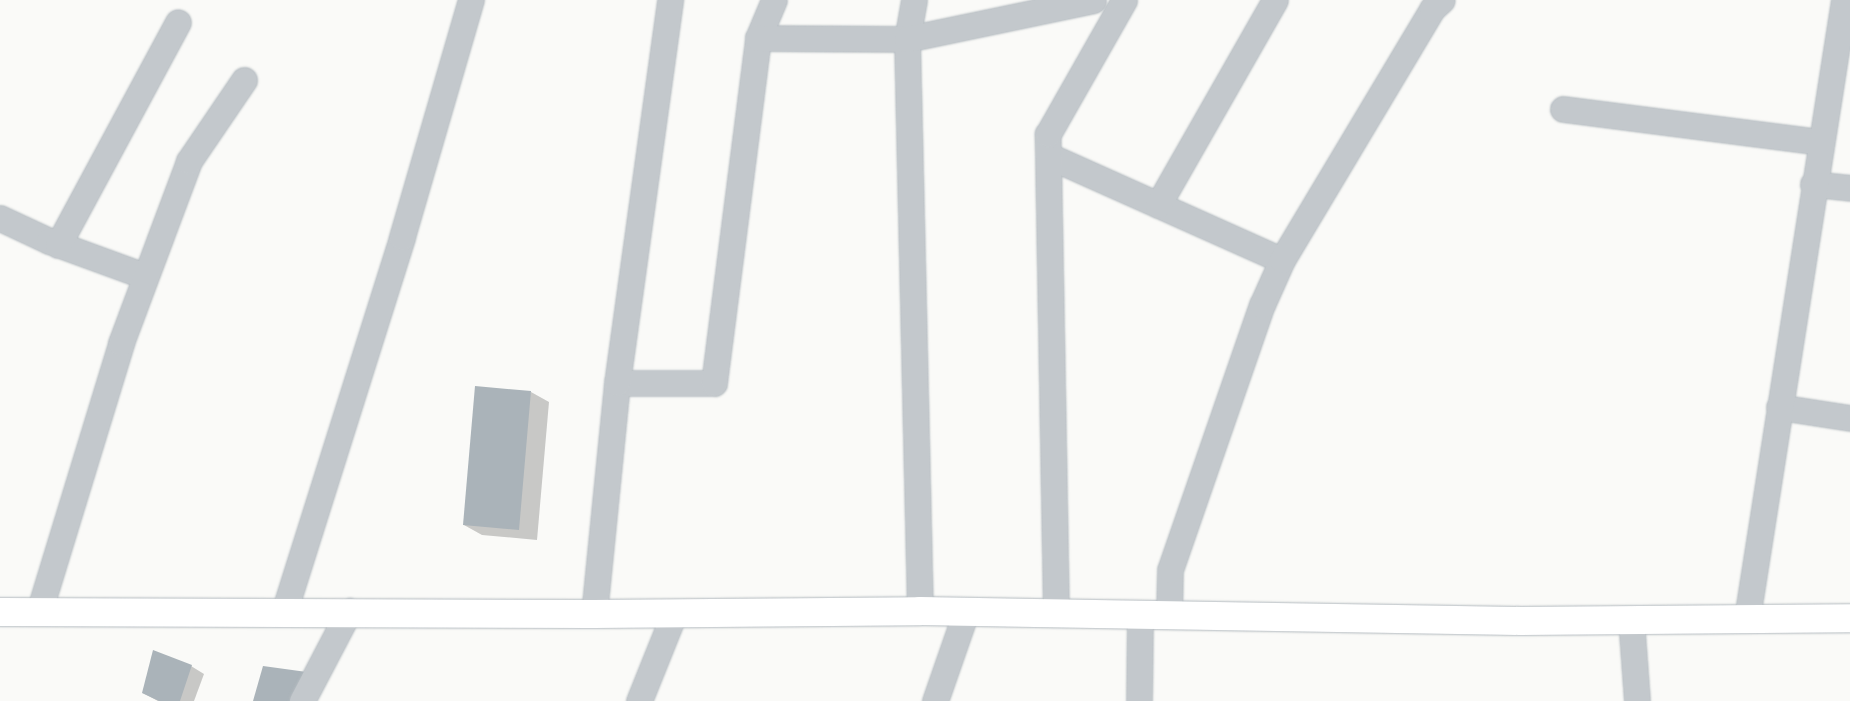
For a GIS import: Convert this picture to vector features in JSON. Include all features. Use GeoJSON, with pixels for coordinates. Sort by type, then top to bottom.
{"type":"FeatureCollection","features":[{"type":"Feature","properties":{"kind":"main road"},"geometry":{"type":"LineString","coordinates":[[0,612],[674,614],[920,611],[1521,621],[1850,618]]}},
{"type":"Feature","properties":{"kind":"street"},"geometry":{"type":"LineString","coordinates":[[284,612],[402,237],[471,0]]}},
{"type":"Feature","properties":{"kind":"street"},"geometry":{"type":"LineString","coordinates":[[594,614],[617,383],[670,0]]}},
{"type":"Feature","properties":{"kind":"street"},"geometry":{"type":"LineString","coordinates":[[617,383],[714,383],[758,38],[774,0]]}},
{"type":"Feature","properties":{"kind":"street"},"geometry":{"type":"LineString","coordinates":[[914,0],[906,39],[920,611]]}},
{"type":"Feature","properties":{"kind":"street"},"geometry":{"type":"LineString","coordinates":[[758,38],[906,39],[1093,0]]}},
{"type":"Feature","properties":{"kind":"street"},"geometry":{"type":"LineString","coordinates":[[1056,614],[1048,134],[1124,0]]}},
{"type":"Feature","properties":{"kind":"street"},"geometry":{"type":"LineString","coordinates":[[1158,205],[1275,0]]}},
{"type":"Feature","properties":{"kind":"street"},"geometry":{"type":"LineString","coordinates":[[1169,615],[1170,570],[1262,305],[1282,260],[1432,10],[1442,0]]}},
{"type":"Feature","properties":{"kind":"street"},"geometry":{"type":"LineString","coordinates":[[1747,618],[1813,184],[1822,142],[1844,0]]}},
{"type":"Feature","properties":{"kind":"street"},"geometry":{"type":"LineString","coordinates":[[58,245],[178,22]]}},
{"type":"Feature","properties":{"kind":"street"},"geometry":{"type":"LineString","coordinates":[[39,612],[121,342],[189,161],[244,80]]}},
{"type":"Feature","properties":{"kind":"street"},"geometry":{"type":"LineString","coordinates":[[1562,109],[1822,142]]}},
{"type":"Feature","properties":{"kind":"street"},"geometry":{"type":"LineString","coordinates":[[1049,156],[1282,260]]}},
{"type":"Feature","properties":{"kind":"street"},"geometry":{"type":"LineString","coordinates":[[1813,184],[1850,188]]}},
{"type":"Feature","properties":{"kind":"street"},"geometry":{"type":"LineString","coordinates":[[0,218],[58,245],[146,276]]}},
{"type":"Feature","properties":{"kind":"street"},"geometry":{"type":"LineString","coordinates":[[1779,407],[1850,418]]}},
{"type":"Feature","properties":{"kind":"street"},"geometry":{"type":"LineString","coordinates":[[302,701],[349,612]]}},
{"type":"Feature","properties":{"kind":"street"},"geometry":{"type":"LineString","coordinates":[[935,701],[966,612]]}},
{"type":"Feature","properties":{"kind":"street"},"geometry":{"type":"LineString","coordinates":[[639,701],[674,614]]}},
{"type":"Feature","properties":{"kind":"street"},"geometry":{"type":"LineString","coordinates":[[1138,701],[1140,616]]}},
{"type":"Feature","properties":{"kind":"street"},"geometry":{"type":"LineString","coordinates":[[1631,620],[1637,701]]}},
{"type":"Feature","properties":{"kind":"building"},"geometry":{"type":"Polygon","coordinates":[[[475,386],[531,391],[519,530],[463,525],[475,386]]]}},
{"type":"Feature","properties":{"kind":"building"},"geometry":{"type":"Polygon","coordinates":[[[153,650],[192,665],[180,701],[159,701],[142,693],[153,650]]]}},
{"type":"Feature","properties":{"kind":"building"},"geometry":{"type":"Polygon","coordinates":[[[263,666],[314,673],[301,701],[253,701],[263,666]]]}}]}
